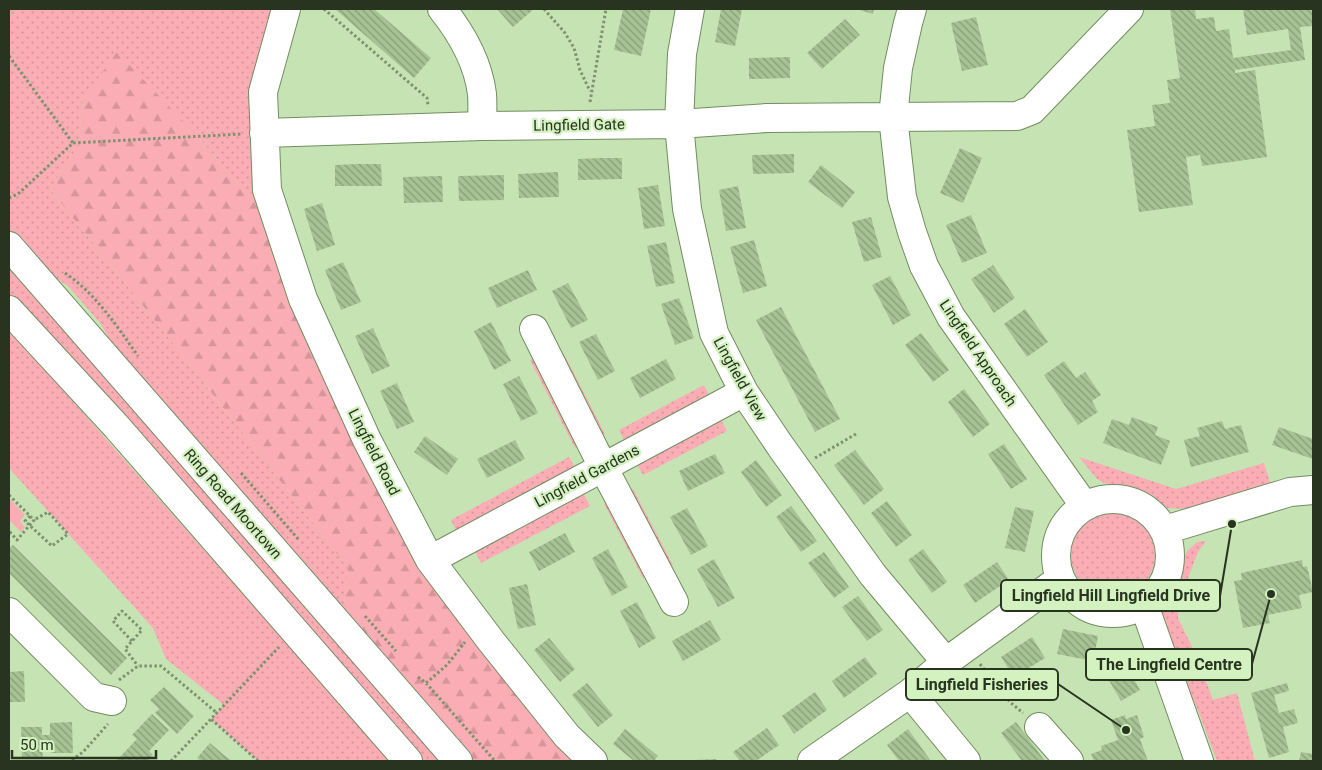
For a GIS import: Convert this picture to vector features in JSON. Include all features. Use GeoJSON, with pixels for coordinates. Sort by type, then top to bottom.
{"type":"FeatureCollection","features":[{"type":"Feature","properties":{"kind":"main road","name":"Lingfield Road"},"geometry":{"type":"LineString","coordinates":[[286,9],[263,92],[267,190],[303,300],[367,440],[430,560],[567,736],[593,761]]}},
{"type":"Feature","properties":{"kind":"main road"},"geometry":{"type":"LineString","coordinates":[[442,9],[458,30],[475,65],[482,95],[482,126]]}},
{"type":"Feature","properties":{"kind":"main road","name":"Lingfield View"},"geometry":{"type":"LineString","coordinates":[[690,9],[682,54],[679,124],[686,209],[714,332],[744,392],[873,575],[956,654]]}},
{"type":"Feature","properties":{"kind":"main road","name":"Lingfield Approach"},"geometry":{"type":"LineString","coordinates":[[912,9],[898,68],[893,117],[902,197],[924,266],[951,317],[1084,505]]}},
{"type":"Feature","properties":{"kind":"main road","name":"Lingfield Gate"},"geometry":{"type":"LineString","coordinates":[[264,133],[482,126],[679,124],[767,118],[1017,116],[1032,110],[1128,9]]}},
{"type":"Feature","properties":{"kind":"main road","name":"Ring Road Moortown"},"geometry":{"type":"LineString","coordinates":[[9,246],[458,761]]}},
{"type":"Feature","properties":{"kind":"main road"},"geometry":{"type":"LineString","coordinates":[[9,310],[116,426],[408,761]]}},
{"type":"Feature","properties":{"kind":"main road"},"geometry":{"type":"LineString","coordinates":[[534,329],[603,467],[674,602]]}},
{"type":"Feature","properties":{"kind":"main road","name":"Lingfield Gardens"},"geometry":{"type":"LineString","coordinates":[[430,560],[744,392]]}},
{"type":"Feature","properties":{"kind":"main road"},"geometry":{"type":"LineString","coordinates":[[1164,530],[1290,492],[1313,490]]}},
{"type":"Feature","properties":{"kind":"main road"},"geometry":{"type":"LineString","coordinates":[[1103,498],[1129,500],[1147,509],[1164,530],[1170,549],[1167,576],[1157,593],[1144,605],[1125,612],[1110,614],[1091,609],[1071,596],[1060,579],[1056,564],[1056,544],[1063,526],[1084,505],[1103,498]]}},
{"type":"Feature","properties":{"kind":"main road"},"geometry":{"type":"LineString","coordinates":[[812,761],[910,693],[956,654],[1060,579]]}},
{"type":"Feature","properties":{"kind":"main road"},"geometry":{"type":"LineString","coordinates":[[1144,605],[1199,761]]}},
{"type":"Feature","properties":{"kind":"main road"},"geometry":{"type":"LineString","coordinates":[[9,612],[103,699]]}},
{"type":"Feature","properties":{"kind":"main road"},"geometry":{"type":"LineString","coordinates":[[910,693],[966,761]]}},
{"type":"Feature","properties":{"kind":"main road"},"geometry":{"type":"LineString","coordinates":[[1039,727],[1069,761]]}},
{"type":"Feature","properties":{"kind":"path"},"geometry":{"type":"LineString","coordinates":[[324,9],[428,98],[431,128]]}},
{"type":"Feature","properties":{"kind":"path"},"geometry":{"type":"LineString","coordinates":[[544,9],[565,33],[574,48],[580,70],[591,91]]}},
{"type":"Feature","properties":{"kind":"path"},"geometry":{"type":"LineString","coordinates":[[588,125],[591,91],[606,9]]}},
{"type":"Feature","properties":{"kind":"path"},"geometry":{"type":"LineString","coordinates":[[9,56],[73,143]]}},
{"type":"Feature","properties":{"kind":"path"},"geometry":{"type":"LineString","coordinates":[[9,198],[18,194],[73,143],[264,133]]}},
{"type":"Feature","properties":{"kind":"path"},"geometry":{"type":"LineString","coordinates":[[88,290],[103,307],[142,362]]}},
{"type":"Feature","properties":{"kind":"path"},"geometry":{"type":"LineString","coordinates":[[796,468],[856,434]]}},
{"type":"Feature","properties":{"kind":"path"},"geometry":{"type":"LineString","coordinates":[[240,472],[305,547]]}},
{"type":"Feature","properties":{"kind":"path"},"geometry":{"type":"LineString","coordinates":[[9,495],[34,520]]}},
{"type":"Feature","properties":{"kind":"path"},"geometry":{"type":"LineString","coordinates":[[9,531],[17,540],[29,526],[34,520],[48,512],[68,534],[52,546],[29,526],[25,521],[30,516]]}},
{"type":"Feature","properties":{"kind":"path"},"geometry":{"type":"LineString","coordinates":[[132,641],[113,621],[122,611],[142,630],[125,649],[138,666]]}},
{"type":"Feature","properties":{"kind":"path"},"geometry":{"type":"LineString","coordinates":[[360,611],[402,658]]}},
{"type":"Feature","properties":{"kind":"path"},"geometry":{"type":"LineString","coordinates":[[426,683],[446,665],[465,643],[475,620]]}},
{"type":"Feature","properties":{"kind":"path"},"geometry":{"type":"LineString","coordinates":[[171,761],[295,631]]}},
{"type":"Feature","properties":{"kind":"path"},"geometry":{"type":"LineString","coordinates":[[956,654],[1039,727]]}},
{"type":"Feature","properties":{"kind":"path"},"geometry":{"type":"LineString","coordinates":[[72,760],[83,752],[109,723],[103,699],[138,666],[161,666],[217,712]]}},
{"type":"Feature","properties":{"kind":"path"},"geometry":{"type":"LineString","coordinates":[[413,672],[426,683],[496,761]]}},
{"type":"Feature","properties":{"kind":"path"},"geometry":{"type":"LineString","coordinates":[[211,719],[258,761]]}},
{"type":"Feature","properties":{"kind":"green space"},"geometry":{"type":"Polygon","coordinates":[[[9,9],[277,9],[263,213],[198,137],[83,99],[78,146],[50,189],[348,568],[343,614],[118,355],[101,324],[69,287],[36,264],[9,233],[9,9]]]}},
{"type":"Feature","properties":{"kind":"green space"},"geometry":{"type":"Polygon","coordinates":[[[117,52],[198,137],[263,213],[359,442],[579,761],[473,761],[343,614],[348,568],[50,189],[78,146],[83,99],[117,52]]]}},
{"type":"Feature","properties":{"kind":"green space"},"geometry":{"type":"Polygon","coordinates":[[[9,266],[443,761],[423,761],[167,468],[9,296],[9,266]]]}},
{"type":"Feature","properties":{"kind":"green space"},"geometry":{"type":"Polygon","coordinates":[[[9,329],[390,761],[258,761],[211,719],[224,705],[166,659],[153,628],[9,468],[9,329]]]}},
{"type":"Feature","properties":{"kind":"green space"},"geometry":{"type":"Polygon","coordinates":[[[564,354],[605,434],[597,438],[556,358],[564,354]]]}},
{"type":"Feature","properties":{"kind":"green space"},"geometry":{"type":"Polygon","coordinates":[[[539,356],[583,443],[575,448],[530,360],[539,356]]]}},
{"type":"Feature","properties":{"kind":"green space"},"geometry":{"type":"Polygon","coordinates":[[[704,385],[712,401],[627,446],[619,430],[704,385]]]}},
{"type":"Feature","properties":{"kind":"green space"},"geometry":{"type":"Polygon","coordinates":[[[718,414],[727,431],[643,475],[634,459],[718,414]]]}},
{"type":"Feature","properties":{"kind":"green space"},"geometry":{"type":"Polygon","coordinates":[[[569,457],[578,473],[459,537],[451,520],[569,457]]]}},
{"type":"Feature","properties":{"kind":"green space"},"geometry":{"type":"Polygon","coordinates":[[[1079,457],[1176,489],[1264,463],[1271,486],[1184,509],[1167,508],[1152,495],[1104,483],[1097,479],[1079,457]]]}},
{"type":"Feature","properties":{"kind":"green space"},"geometry":{"type":"Polygon","coordinates":[[[581,488],[590,506],[481,563],[471,544],[581,488]]]}},
{"type":"Feature","properties":{"kind":"green space"},"geometry":{"type":"Polygon","coordinates":[[[633,489],[673,565],[666,569],[625,493],[633,489]]]}},
{"type":"Feature","properties":{"kind":"green space"},"geometry":{"type":"Polygon","coordinates":[[[9,498],[25,515],[20,521],[25,527],[21,532],[9,520],[9,498]]]}},
{"type":"Feature","properties":{"kind":"green space"},"geometry":{"type":"Polygon","coordinates":[[[612,499],[651,574],[643,578],[604,504],[612,499]]]}},
{"type":"Feature","properties":{"kind":"green space"},"geometry":{"type":"Polygon","coordinates":[[[1105,513],[1121,513],[1137,520],[1148,531],[1155,547],[1152,571],[1143,585],[1137,590],[1121,597],[1105,597],[1089,590],[1078,579],[1071,563],[1071,547],[1078,531],[1089,520],[1105,513]]]}},
{"type":"Feature","properties":{"kind":"green space"},"geometry":{"type":"Polygon","coordinates":[[[1206,541],[1198,552],[1178,604],[1178,618],[1198,659],[1213,700],[1237,693],[1255,761],[1217,761],[1199,713],[1159,621],[1186,552],[1197,542],[1206,541]]]}},
{"type":"Feature","properties":{"kind":"building"},"geometry":{"type":"Polygon","coordinates":[[[335,9],[374,9],[431,58],[414,78],[335,9]]]}},
{"type":"Feature","properties":{"kind":"building"},"geometry":{"type":"Polygon","coordinates":[[[497,9],[534,9],[513,27],[497,9]]]}},
{"type":"Feature","properties":{"kind":"building"},"geometry":{"type":"Polygon","coordinates":[[[623,9],[651,9],[641,56],[614,50],[623,9]]]}},
{"type":"Feature","properties":{"kind":"building"},"geometry":{"type":"Polygon","coordinates":[[[721,9],[742,9],[735,46],[715,42],[721,9]]]}},
{"type":"Feature","properties":{"kind":"building"},"geometry":{"type":"Polygon","coordinates":[[[856,9],[874,9],[873,14],[856,9]]]}},
{"type":"Feature","properties":{"kind":"building"},"geometry":{"type":"Polygon","coordinates":[[[1170,9],[1195,9],[1196,19],[1214,17],[1216,31],[1229,29],[1233,58],[1291,50],[1288,29],[1247,35],[1243,9],[1313,9],[1313,26],[1300,27],[1305,60],[1235,70],[1235,73],[1255,70],[1267,157],[1202,166],[1200,155],[1186,157],[1193,205],[1139,212],[1127,130],[1155,126],[1152,105],[1170,103],[1167,80],[1180,78],[1170,9]]]}},
{"type":"Feature","properties":{"kind":"building"},"geometry":{"type":"Polygon","coordinates":[[[976,17],[988,65],[962,71],[951,23],[976,17]]]}},
{"type":"Feature","properties":{"kind":"building"},"geometry":{"type":"Polygon","coordinates":[[[845,19],[860,35],[822,69],[807,53],[845,19]]]}},
{"type":"Feature","properties":{"kind":"building"},"geometry":{"type":"Polygon","coordinates":[[[790,57],[790,78],[749,79],[749,58],[790,57]]]}},
{"type":"Feature","properties":{"kind":"building"},"geometry":{"type":"Polygon","coordinates":[[[960,148],[982,158],[963,203],[940,193],[960,148]]]}},
{"type":"Feature","properties":{"kind":"building"},"geometry":{"type":"Polygon","coordinates":[[[794,154],[794,173],[753,174],[752,155],[794,154]]]}},
{"type":"Feature","properties":{"kind":"building"},"geometry":{"type":"Polygon","coordinates":[[[622,158],[622,179],[578,180],[578,159],[622,158]]]}},
{"type":"Feature","properties":{"kind":"building"},"geometry":{"type":"Polygon","coordinates":[[[381,164],[382,186],[335,186],[335,165],[381,164]]]}},
{"type":"Feature","properties":{"kind":"building"},"geometry":{"type":"Polygon","coordinates":[[[821,165],[855,192],[842,208],[808,182],[821,165]]]}},
{"type":"Feature","properties":{"kind":"building"},"geometry":{"type":"Polygon","coordinates":[[[558,172],[559,197],[519,198],[518,174],[558,172]]]}},
{"type":"Feature","properties":{"kind":"building"},"geometry":{"type":"Polygon","coordinates":[[[504,175],[504,200],[459,201],[458,176],[504,175]]]}},
{"type":"Feature","properties":{"kind":"building"},"geometry":{"type":"Polygon","coordinates":[[[442,176],[443,202],[404,203],[403,177],[442,176]]]}},
{"type":"Feature","properties":{"kind":"building"},"geometry":{"type":"Polygon","coordinates":[[[658,185],[665,226],[644,229],[638,188],[658,185]]]}},
{"type":"Feature","properties":{"kind":"building"},"geometry":{"type":"Polygon","coordinates":[[[738,186],[746,228],[726,231],[719,190],[738,186]]]}},
{"type":"Feature","properties":{"kind":"building"},"geometry":{"type":"Polygon","coordinates":[[[322,203],[335,245],[317,251],[304,209],[322,203]]]}},
{"type":"Feature","properties":{"kind":"building"},"geometry":{"type":"Polygon","coordinates":[[[971,215],[987,253],[962,263],[946,225],[971,215]]]}},
{"type":"Feature","properties":{"kind":"building"},"geometry":{"type":"Polygon","coordinates":[[[871,217],[882,257],[864,262],[852,222],[871,217]]]}},
{"type":"Feature","properties":{"kind":"building"},"geometry":{"type":"Polygon","coordinates":[[[754,240],[767,286],[743,293],[730,247],[754,240]]]}},
{"type":"Feature","properties":{"kind":"building"},"geometry":{"type":"Polygon","coordinates":[[[666,242],[675,283],[656,287],[647,246],[666,242]]]}},
{"type":"Feature","properties":{"kind":"building"},"geometry":{"type":"Polygon","coordinates":[[[343,262],[361,302],[341,310],[325,270],[343,262]]]}},
{"type":"Feature","properties":{"kind":"building"},"geometry":{"type":"Polygon","coordinates":[[[993,265],[1015,298],[994,313],[971,279],[993,265]]]}},
{"type":"Feature","properties":{"kind":"building"},"geometry":{"type":"Polygon","coordinates":[[[528,270],[537,290],[497,308],[488,288],[528,270]]]}},
{"type":"Feature","properties":{"kind":"building"},"geometry":{"type":"Polygon","coordinates":[[[890,276],[911,315],[893,325],[872,285],[890,276]]]}},
{"type":"Feature","properties":{"kind":"building"},"geometry":{"type":"Polygon","coordinates":[[[568,283],[588,320],[571,328],[552,291],[568,283]]]}},
{"type":"Feature","properties":{"kind":"building"},"geometry":{"type":"Polygon","coordinates":[[[679,298],[694,338],[675,345],[661,304],[679,298]]]}},
{"type":"Feature","properties":{"kind":"building"},"geometry":{"type":"Polygon","coordinates":[[[781,307],[840,419],[815,432],[756,320],[781,307]]]}},
{"type":"Feature","properties":{"kind":"building"},"geometry":{"type":"Polygon","coordinates":[[[1025,309],[1048,342],[1027,357],[1004,324],[1025,309]]]}},
{"type":"Feature","properties":{"kind":"building"},"geometry":{"type":"Polygon","coordinates":[[[491,322],[511,361],[494,370],[474,331],[491,322]]]}},
{"type":"Feature","properties":{"kind":"building"},"geometry":{"type":"Polygon","coordinates":[[[373,328],[390,366],[372,374],[355,336],[373,328]]]}},
{"type":"Feature","properties":{"kind":"building"},"geometry":{"type":"Polygon","coordinates":[[[921,333],[949,370],[933,382],[905,345],[921,333]]]}},
{"type":"Feature","properties":{"kind":"building"},"geometry":{"type":"Polygon","coordinates":[[[596,334],[615,371],[598,380],[579,342],[596,334]]]}},
{"type":"Feature","properties":{"kind":"building"},"geometry":{"type":"Polygon","coordinates":[[[666,359],[676,379],[640,398],[630,378],[666,359]]]}},
{"type":"Feature","properties":{"kind":"building"},"geometry":{"type":"Polygon","coordinates":[[[1064,361],[1076,378],[1085,372],[1101,395],[1092,401],[1098,412],[1078,425],[1044,375],[1064,361]]]}},
{"type":"Feature","properties":{"kind":"building"},"geometry":{"type":"Polygon","coordinates":[[[519,376],[538,413],[521,421],[503,384],[519,376]]]}},
{"type":"Feature","properties":{"kind":"building"},"geometry":{"type":"Polygon","coordinates":[[[397,383],[414,422],[397,429],[380,391],[397,383]]]}},
{"type":"Feature","properties":{"kind":"building"},"geometry":{"type":"Polygon","coordinates":[[[964,389],[990,424],[973,437],[948,402],[964,389]]]}},
{"type":"Feature","properties":{"kind":"building"},"geometry":{"type":"Polygon","coordinates":[[[1132,417],[1158,427],[1155,435],[1170,441],[1161,465],[1103,443],[1112,419],[1129,425],[1132,417]]]}},
{"type":"Feature","properties":{"kind":"building"},"geometry":{"type":"Polygon","coordinates":[[[1222,421],[1225,429],[1241,425],[1249,452],[1191,467],[1184,440],[1200,436],[1197,428],[1222,421]]]}},
{"type":"Feature","properties":{"kind":"building"},"geometry":{"type":"Polygon","coordinates":[[[1279,427],[1313,439],[1313,459],[1272,445],[1279,427]]]}},
{"type":"Feature","properties":{"kind":"building"},"geometry":{"type":"Polygon","coordinates":[[[425,436],[458,459],[447,475],[414,452],[425,436]]]}},
{"type":"Feature","properties":{"kind":"building"},"geometry":{"type":"Polygon","coordinates":[[[515,440],[525,459],[487,478],[477,459],[515,440]]]}},
{"type":"Feature","properties":{"kind":"building"},"geometry":{"type":"Polygon","coordinates":[[[1004,444],[1027,479],[1011,489],[988,454],[1004,444]]]}},
{"type":"Feature","properties":{"kind":"building"},"geometry":{"type":"Polygon","coordinates":[[[855,450],[884,489],[864,505],[834,465],[855,450]]]}},
{"type":"Feature","properties":{"kind":"building"},"geometry":{"type":"Polygon","coordinates":[[[715,454],[725,473],[688,491],[679,471],[715,454]]]}},
{"type":"Feature","properties":{"kind":"building"},"geometry":{"type":"Polygon","coordinates":[[[756,460],[782,495],[766,507],[741,472],[756,460]]]}},
{"type":"Feature","properties":{"kind":"building"},"geometry":{"type":"Polygon","coordinates":[[[887,501],[912,535],[896,547],[871,513],[887,501]]]}},
{"type":"Feature","properties":{"kind":"building"},"geometry":{"type":"Polygon","coordinates":[[[791,506],[817,541],[801,552],[776,517],[791,506]]]}},
{"type":"Feature","properties":{"kind":"building"},"geometry":{"type":"Polygon","coordinates":[[[1015,507],[1034,511],[1025,552],[1005,548],[1015,507]]]}},
{"type":"Feature","properties":{"kind":"building"},"geometry":{"type":"Polygon","coordinates":[[[687,508],[708,546],[691,555],[670,517],[687,508]]]}},
{"type":"Feature","properties":{"kind":"building"},"geometry":{"type":"Polygon","coordinates":[[[565,533],[575,552],[539,571],[529,552],[565,533]]]}},
{"type":"Feature","properties":{"kind":"building"},"geometry":{"type":"Polygon","coordinates":[[[13,545],[127,658],[111,675],[9,573],[9,548],[13,545]]]}},
{"type":"Feature","properties":{"kind":"building"},"geometry":{"type":"Polygon","coordinates":[[[608,549],[628,587],[612,596],[592,558],[608,549]]]}},
{"type":"Feature","properties":{"kind":"building"},"geometry":{"type":"Polygon","coordinates":[[[923,549],[947,582],[932,593],[908,560],[923,549]]]}},
{"type":"Feature","properties":{"kind":"building"},"geometry":{"type":"Polygon","coordinates":[[[824,552],[849,587],[834,598],[808,563],[824,552]]]}},
{"type":"Feature","properties":{"kind":"building"},"geometry":{"type":"Polygon","coordinates":[[[714,559],[735,598],[718,607],[697,569],[714,559]]]}},
{"type":"Feature","properties":{"kind":"building"},"geometry":{"type":"Polygon","coordinates":[[[1302,560],[1303,567],[1307,566],[1313,592],[1299,595],[1302,608],[1268,615],[1270,623],[1243,628],[1234,581],[1242,580],[1241,573],[1302,560]]]}},
{"type":"Feature","properties":{"kind":"building"},"geometry":{"type":"Polygon","coordinates":[[[997,562],[1009,580],[975,603],[963,585],[997,562]]]}},
{"type":"Feature","properties":{"kind":"building"},"geometry":{"type":"Polygon","coordinates":[[[527,584],[536,625],[518,629],[509,588],[527,584]]]}},
{"type":"Feature","properties":{"kind":"building"},"geometry":{"type":"Polygon","coordinates":[[[858,596],[883,630],[867,641],[842,607],[858,596]]]}},
{"type":"Feature","properties":{"kind":"building"},"geometry":{"type":"Polygon","coordinates":[[[637,602],[656,638],[639,648],[620,611],[637,602]]]}},
{"type":"Feature","properties":{"kind":"building"},"geometry":{"type":"Polygon","coordinates":[[[710,620],[721,640],[683,661],[672,641],[710,620]]]}},
{"type":"Feature","properties":{"kind":"building"},"geometry":{"type":"Polygon","coordinates":[[[1063,629],[1098,636],[1093,661],[1057,654],[1063,629]]]}},
{"type":"Feature","properties":{"kind":"building"},"geometry":{"type":"Polygon","coordinates":[[[1032,637],[1045,658],[1014,677],[1001,657],[1032,637]]]}},
{"type":"Feature","properties":{"kind":"building"},"geometry":{"type":"Polygon","coordinates":[[[549,638],[575,669],[560,682],[534,650],[549,638]]]}},
{"type":"Feature","properties":{"kind":"building"},"geometry":{"type":"Polygon","coordinates":[[[865,657],[877,674],[844,698],[832,681],[865,657]]]}},
{"type":"Feature","properties":{"kind":"building"},"geometry":{"type":"Polygon","coordinates":[[[1122,658],[1140,690],[1121,701],[1103,670],[1122,658]]]}},
{"type":"Feature","properties":{"kind":"building"},"geometry":{"type":"Polygon","coordinates":[[[24,671],[25,702],[9,702],[9,672],[24,671]]]}},
{"type":"Feature","properties":{"kind":"building"},"geometry":{"type":"Polygon","coordinates":[[[587,683],[613,715],[598,727],[572,695],[587,683]]]}},
{"type":"Feature","properties":{"kind":"building"},"geometry":{"type":"Polygon","coordinates":[[[1287,683],[1289,691],[1274,695],[1279,713],[1294,709],[1298,723],[1283,727],[1289,752],[1269,758],[1251,693],[1287,683]]]}},
{"type":"Feature","properties":{"kind":"building"},"geometry":{"type":"Polygon","coordinates":[[[164,687],[194,716],[177,734],[155,713],[159,709],[150,700],[164,687]]]}},
{"type":"Feature","properties":{"kind":"building"},"geometry":{"type":"Polygon","coordinates":[[[815,692],[827,710],[794,734],[782,716],[815,692]]]}},
{"type":"Feature","properties":{"kind":"building"},"geometry":{"type":"Polygon","coordinates":[[[152,714],[169,730],[149,751],[153,755],[148,761],[116,761],[137,739],[132,735],[152,714]]]}},
{"type":"Feature","properties":{"kind":"building"},"geometry":{"type":"Polygon","coordinates":[[[1125,715],[1126,719],[1137,715],[1144,737],[1140,739],[1148,761],[1094,761],[1091,754],[1102,750],[1101,746],[1118,740],[1111,720],[1125,715]]]}},
{"type":"Feature","properties":{"kind":"building"},"geometry":{"type":"Polygon","coordinates":[[[72,722],[73,753],[51,753],[51,744],[42,745],[43,759],[22,759],[21,727],[42,727],[42,735],[50,735],[50,723],[72,722]]]}},
{"type":"Feature","properties":{"kind":"building"},"geometry":{"type":"Polygon","coordinates":[[[1016,722],[1045,761],[1022,761],[1001,733],[1016,722]]]}},
{"type":"Feature","properties":{"kind":"building"},"geometry":{"type":"Polygon","coordinates":[[[767,728],[779,745],[756,761],[740,761],[733,752],[767,728]]]}},
{"type":"Feature","properties":{"kind":"building"},"geometry":{"type":"Polygon","coordinates":[[[625,729],[658,756],[654,761],[634,761],[613,744],[625,729]]]}},
{"type":"Feature","properties":{"kind":"building"},"geometry":{"type":"Polygon","coordinates":[[[908,729],[931,761],[899,761],[887,745],[908,729]]]}},
{"type":"Feature","properties":{"kind":"building"},"geometry":{"type":"Polygon","coordinates":[[[210,743],[232,761],[201,761],[197,758],[210,743]]]}},
{"type":"Feature","properties":{"kind":"building"},"geometry":{"type":"Polygon","coordinates":[[[1301,752],[1313,754],[1313,761],[1299,761],[1301,752]]]}},
{"type":"Feature","properties":{"kind":"building"},"geometry":{"type":"Polygon","coordinates":[[[716,759],[717,761],[693,761],[693,760],[716,759]]]}},
{"type":"Feature","properties":{"kind":"place","name":"Lingfield Hill Lingfield Drive"},"geometry":{"type":"Point","coordinates":[1232,524]}},
{"type":"Feature","properties":{"kind":"place","name":"The Lingfield Centre"},"geometry":{"type":"Point","coordinates":[1271,594]}},
{"type":"Feature","properties":{"kind":"place","name":"Lingfield Fisheries"},"geometry":{"type":"Point","coordinates":[1126,730]}}]}
